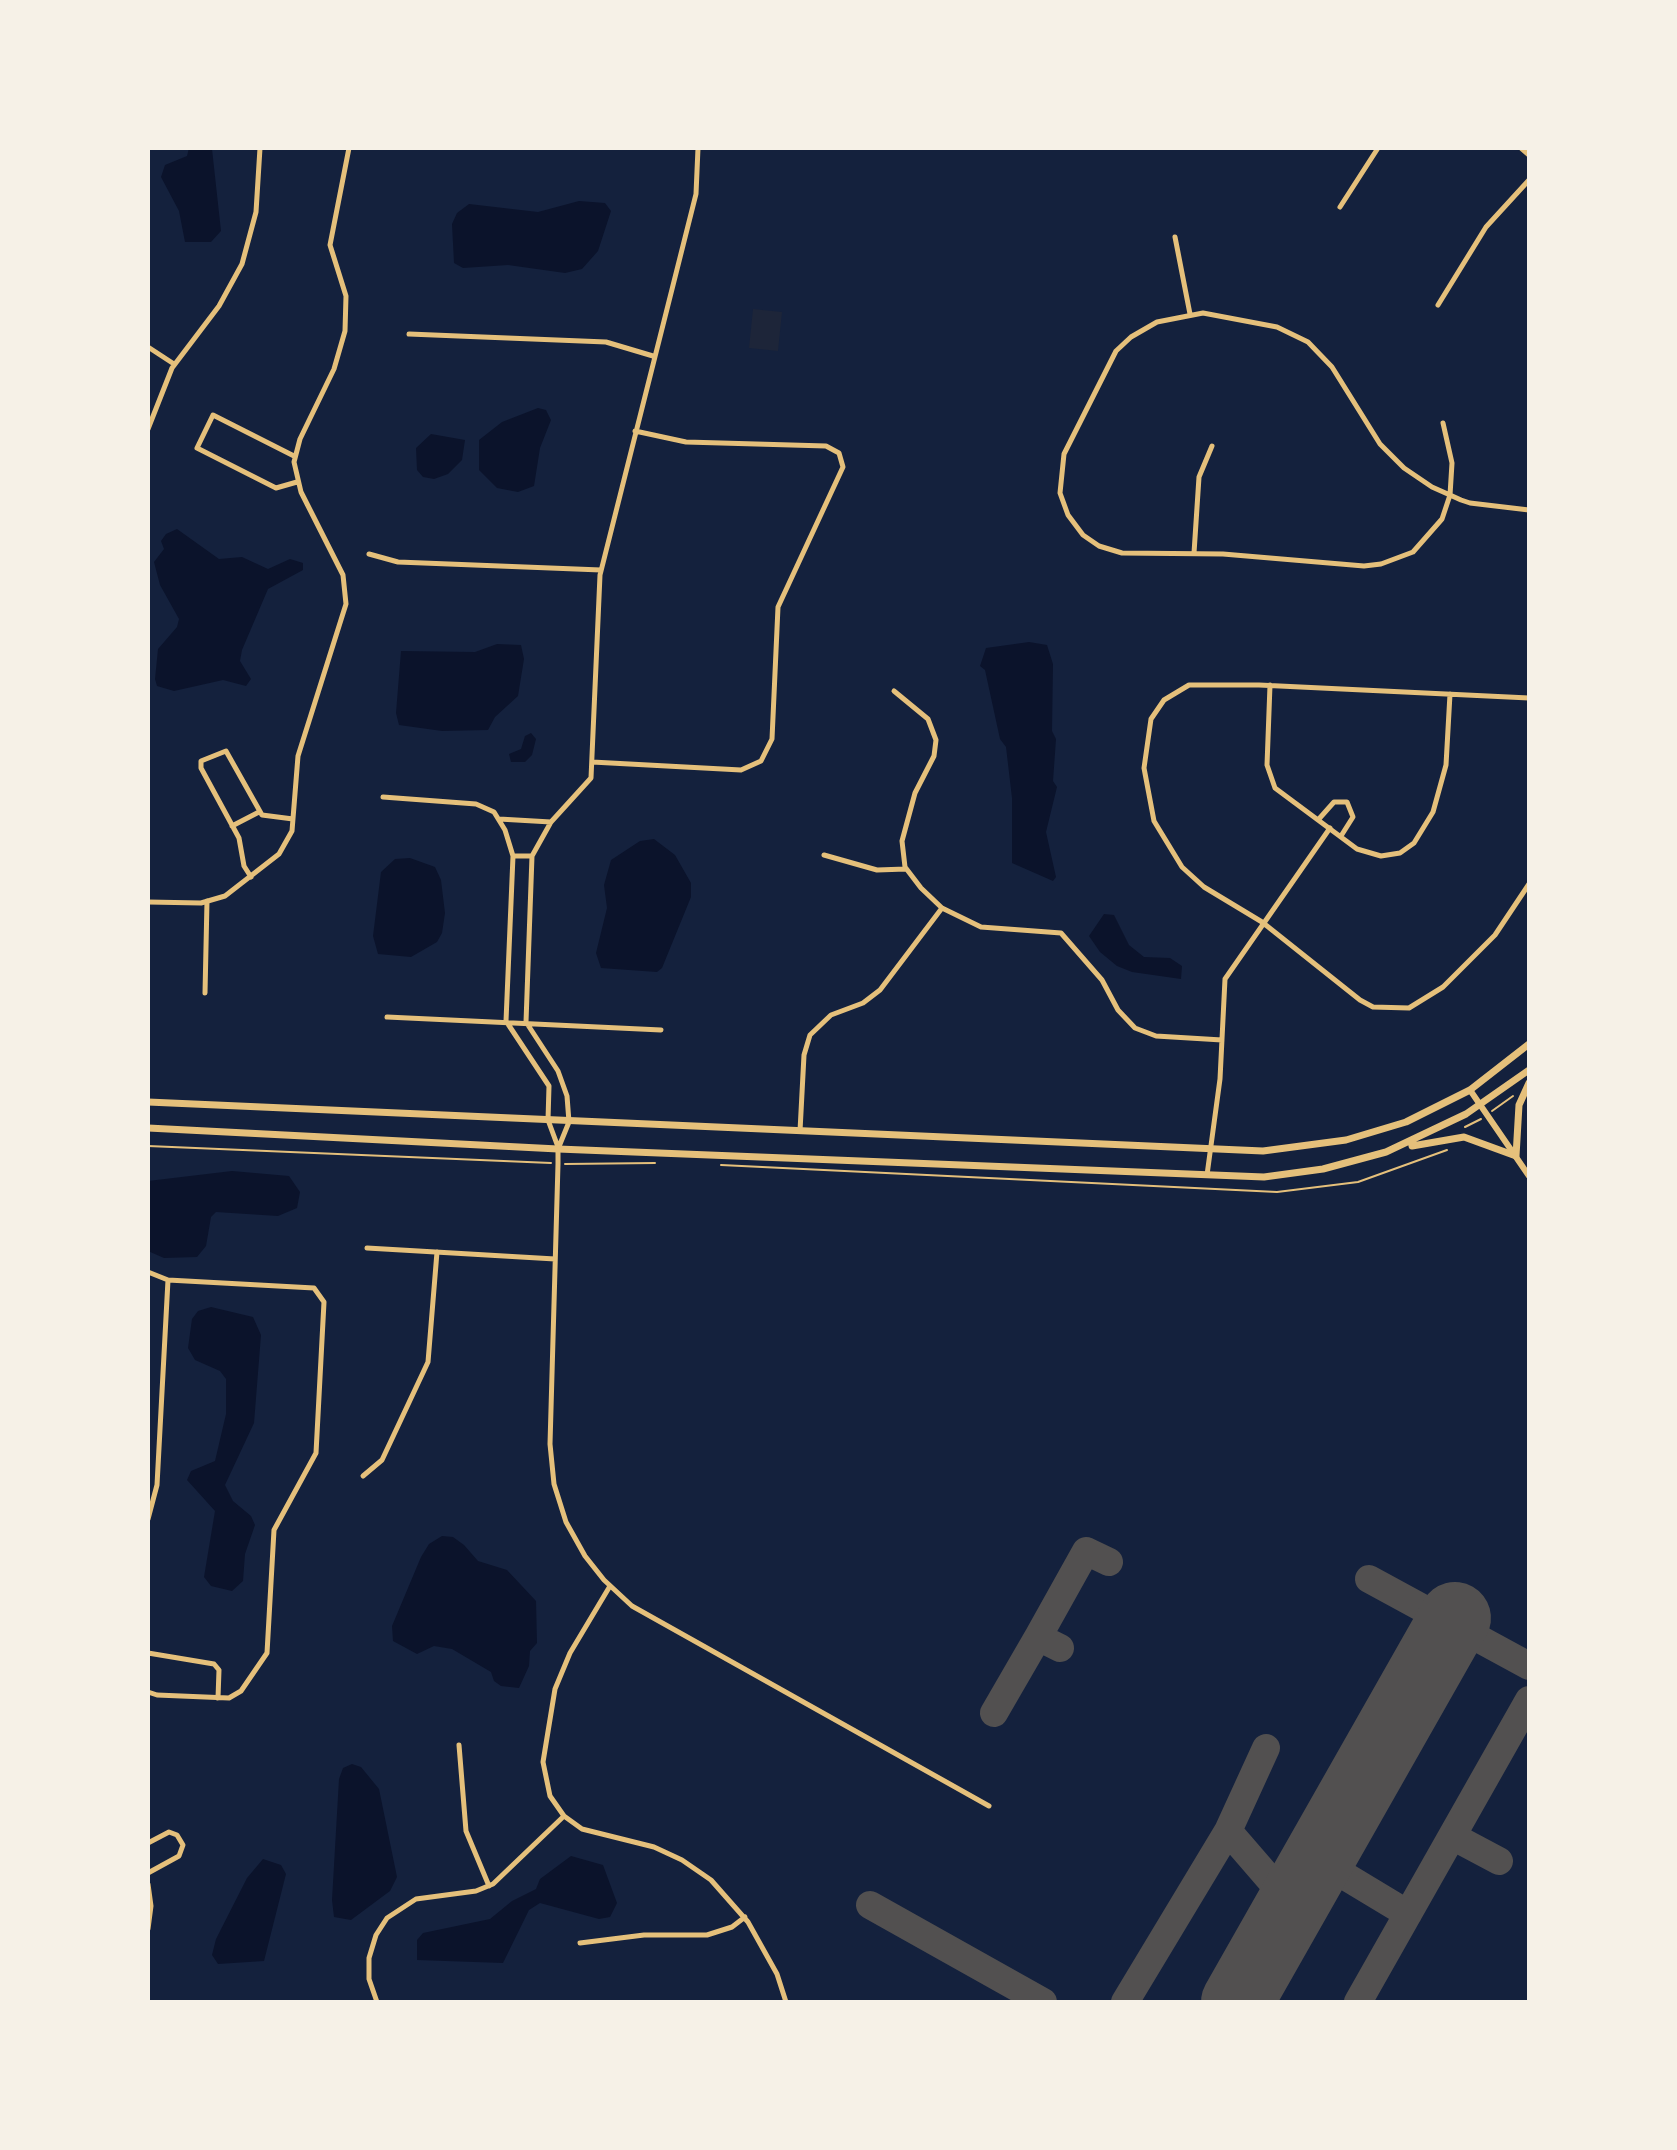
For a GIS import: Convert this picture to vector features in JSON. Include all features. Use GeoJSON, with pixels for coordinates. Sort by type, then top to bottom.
{"type":"FeatureCollection","features":[{"type":"Feature","properties":{"kind":"main road"},"geometry":{"type":"LineString","coordinates":[[148,1102],[1208,1150],[1281,1150],[1346,1140],[1406,1122],[1470,1090],[1529,1044]]}},
{"type":"Feature","properties":{"kind":"main road"},"geometry":{"type":"LineString","coordinates":[[1386,1152],[1441,1129],[1529,1070]]}},
{"type":"Feature","properties":{"kind":"main road"},"geometry":{"type":"LineString","coordinates":[[148,1128],[558,1149],[1281,1176],[1458,1137],[1483,1141],[1516,1156],[1519,1105],[1529,1083]]}},
{"type":"Feature","properties":{"kind":"street"},"geometry":{"type":"LineString","coordinates":[[148,429],[174,364],[216,310],[242,264],[256,212],[260,148]]}},
{"type":"Feature","properties":{"kind":"street"},"geometry":{"type":"LineString","coordinates":[[148,902],[207,901],[233,892],[284,848],[293,819],[298,756],[344,619],[347,599],[343,575],[297,482],[294,456],[330,378],[344,336],[346,296],[330,245],[349,162],[349,148]]}},
{"type":"Feature","properties":{"kind":"street"},"geometry":{"type":"LineString","coordinates":[[558,1149],[569,1122],[567,1096],[558,1071],[526,1022],[532,856],[551,822],[591,778],[601,570],[696,194],[698,148]]}},
{"type":"Feature","properties":{"kind":"street"},"geometry":{"type":"LineString","coordinates":[[1340,207],[1378,148]]}},
{"type":"Feature","properties":{"kind":"street"},"geometry":{"type":"LineString","coordinates":[[1521,148],[1529,155]]}},
{"type":"Feature","properties":{"kind":"street"},"geometry":{"type":"LineString","coordinates":[[1438,305],[1486,227],[1529,180]]}},
{"type":"Feature","properties":{"kind":"street"},"geometry":{"type":"LineString","coordinates":[[1175,237],[1190,314]]}},
{"type":"Feature","properties":{"kind":"street"},"geometry":{"type":"LineString","coordinates":[[1443,423],[1452,453],[1450,495],[1442,519],[1411,553],[1381,564],[1364,566],[1194,553],[1122,553],[1091,541],[1076,528],[1064,507],[1059,483],[1061,463],[1104,368],[1116,351],[1148,326],[1190,314],[1216,315],[1277,327],[1308,342],[1327,358],[1380,444],[1409,473],[1450,495],[1491,507],[1529,510]]}},
{"type":"Feature","properties":{"kind":"street"},"geometry":{"type":"LineString","coordinates":[[409,334],[606,342],[653,356]]}},
{"type":"Feature","properties":{"kind":"street"},"geometry":{"type":"LineString","coordinates":[[148,347],[174,364]]}},
{"type":"Feature","properties":{"kind":"street"},"geometry":{"type":"LineString","coordinates":[[294,456],[213,415],[197,448],[276,488],[297,482]]}},
{"type":"Feature","properties":{"kind":"street"},"geometry":{"type":"LineString","coordinates":[[592,762],[736,770],[749,768],[761,761],[771,744],[778,607],[842,471],[840,455],[826,446],[686,442],[635,431]]}},
{"type":"Feature","properties":{"kind":"street"},"geometry":{"type":"LineString","coordinates":[[1194,553],[1198,482],[1212,446]]}},
{"type":"Feature","properties":{"kind":"street"},"geometry":{"type":"LineString","coordinates":[[369,554],[398,562],[601,570]]}},
{"type":"Feature","properties":{"kind":"street"},"geometry":{"type":"LineString","coordinates":[[1529,698],[1199,683],[1164,700],[1151,719],[1145,742],[1145,788],[1158,831],[1173,856],[1196,881],[1262,922],[1373,1007],[1404,1009],[1423,1002],[1443,987],[1495,935],[1529,884]]}},
{"type":"Feature","properties":{"kind":"street"},"geometry":{"type":"LineString","coordinates":[[1270,685],[1270,777],[1282,795],[1357,849],[1381,856],[1400,853],[1422,834],[1444,779],[1450,694]]}},
{"type":"Feature","properties":{"kind":"street"},"geometry":{"type":"LineString","coordinates":[[894,691],[928,719],[936,744],[901,847],[906,869],[942,908],[981,927],[1061,933],[1102,980],[1118,1010],[1135,1028],[1156,1036],[1222,1040]]}},
{"type":"Feature","properties":{"kind":"street"},"geometry":{"type":"LineString","coordinates":[[251,877],[244,866],[240,842],[201,768],[201,761],[221,750],[229,753],[259,812],[267,818],[293,819]]}},
{"type":"Feature","properties":{"kind":"street"},"geometry":{"type":"LineString","coordinates":[[383,797],[471,803],[489,810],[499,819],[513,856],[506,1021],[549,1086],[548,1120],[558,1149],[550,1444],[560,1507],[576,1543],[610,1586],[648,1616],[989,1806]]}},
{"type":"Feature","properties":{"kind":"street"},"geometry":{"type":"LineString","coordinates":[[1318,820],[1334,802],[1349,804],[1352,819],[1341,836]]}},
{"type":"Feature","properties":{"kind":"street"},"geometry":{"type":"LineString","coordinates":[[232,826],[259,812]]}},
{"type":"Feature","properties":{"kind":"street"},"geometry":{"type":"LineString","coordinates":[[499,819],[551,822]]}},
{"type":"Feature","properties":{"kind":"street"},"geometry":{"type":"LineString","coordinates":[[1207,1175],[1220,1079],[1225,979],[1330,828]]}},
{"type":"Feature","properties":{"kind":"street"},"geometry":{"type":"LineString","coordinates":[[824,855],[877,870],[906,869]]}},
{"type":"Feature","properties":{"kind":"street"},"geometry":{"type":"LineString","coordinates":[[513,856],[532,856]]}},
{"type":"Feature","properties":{"kind":"street"},"geometry":{"type":"LineString","coordinates":[[205,993],[207,901]]}},
{"type":"Feature","properties":{"kind":"street"},"geometry":{"type":"LineString","coordinates":[[800,1131],[804,1051],[810,1035],[831,1015],[863,1003],[880,990],[942,908]]}},
{"type":"Feature","properties":{"kind":"street"},"geometry":{"type":"LineString","coordinates":[[387,1017],[661,1030]]}},
{"type":"Feature","properties":{"kind":"street"},"geometry":{"type":"LineString","coordinates":[[1470,1090],[1529,1176]]}},
{"type":"Feature","properties":{"kind":"street"},"geometry":{"type":"LineString","coordinates":[[367,1248],[555,1259]]}},
{"type":"Feature","properties":{"kind":"street"},"geometry":{"type":"LineString","coordinates":[[363,1476],[382,1460],[428,1362],[437,1252]]}},
{"type":"Feature","properties":{"kind":"street"},"geometry":{"type":"LineString","coordinates":[[148,1272],[168,1280],[314,1288],[324,1302],[316,1453],[274,1530],[267,1653],[239,1693],[218,1698],[148,1692]]}},
{"type":"Feature","properties":{"kind":"street"},"geometry":{"type":"LineString","coordinates":[[148,1519],[157,1485],[168,1280]]}},
{"type":"Feature","properties":{"kind":"street"},"geometry":{"type":"LineString","coordinates":[[610,1586],[570,1653],[552,1699],[543,1772],[550,1796],[564,1816],[593,1833],[641,1843],[682,1860],[719,1886],[745,1917],[777,1974],[786,2002]]}},
{"type":"Feature","properties":{"kind":"street"},"geometry":{"type":"LineString","coordinates":[[148,1653],[214,1664],[219,1670],[218,1698]]}},
{"type":"Feature","properties":{"kind":"street"},"geometry":{"type":"LineString","coordinates":[[459,1745],[466,1831],[489,1886]]}},
{"type":"Feature","properties":{"kind":"street"},"geometry":{"type":"LineString","coordinates":[[377,2002],[368,1963],[374,1940],[387,1918],[416,1899],[463,1894],[489,1886],[508,1873],[564,1816]]}},
{"type":"Feature","properties":{"kind":"street"},"geometry":{"type":"LineString","coordinates":[[148,1843],[169,1832],[179,1836],[183,1845],[179,1856],[148,1873]]}},
{"type":"Feature","properties":{"kind":"street"},"geometry":{"type":"LineString","coordinates":[[148,1884],[151,1906],[148,1929]]}},
{"type":"Feature","properties":{"kind":"street"},"geometry":{"type":"LineString","coordinates":[[580,1943],[644,1935],[707,1935],[727,1929],[745,1917]]}},
{"type":"Feature","properties":{"kind":"path"},"geometry":{"type":"LineString","coordinates":[[1458,1137],[1458,1131],[1480,1119]]}},
{"type":"Feature","properties":{"kind":"path"},"geometry":{"type":"LineString","coordinates":[[148,1146],[558,1164],[662,1162]]}},
{"type":"Feature","properties":{"kind":"path"},"geometry":{"type":"LineString","coordinates":[[709,1165],[1277,1192],[1358,1182],[1449,1149]]}},
{"type":"Feature","properties":{"kind":"shaded area"},"geometry":{"type":"Polygon","coordinates":[[[189,148],[212,149],[221,231],[211,242],[185,242],[179,211],[161,177],[165,165],[187,156],[189,148]]]}},
{"type":"Feature","properties":{"kind":"shaded area"},"geometry":{"type":"Polygon","coordinates":[[[579,201],[605,203],[611,211],[598,251],[582,269],[565,273],[508,265],[463,268],[454,263],[452,224],[457,213],[469,204],[538,212],[579,201]]]}},
{"type":"Feature","properties":{"kind":"shaded area"},"geometry":{"type":"Polygon","coordinates":[[[753,309],[782,312],[778,351],[749,348],[753,309]]]}},
{"type":"Feature","properties":{"kind":"shaded area"},"geometry":{"type":"Polygon","coordinates":[[[538,408],[546,410],[551,420],[540,448],[534,486],[518,492],[497,488],[479,470],[479,440],[502,422],[538,408]]]}},
{"type":"Feature","properties":{"kind":"shaded area"},"geometry":{"type":"Polygon","coordinates":[[[431,434],[465,440],[462,460],[448,474],[434,479],[423,477],[417,470],[416,448],[431,434]]]}},
{"type":"Feature","properties":{"kind":"shaded area"},"geometry":{"type":"Polygon","coordinates":[[[177,529],[219,559],[242,557],[268,569],[290,559],[303,563],[303,570],[268,589],[242,650],[240,661],[251,679],[246,686],[223,680],[174,691],[157,686],[158,649],[177,627],[179,619],[160,585],[154,562],[164,549],[161,541],[166,534],[177,529]]]}},
{"type":"Feature","properties":{"kind":"shaded area"},"geometry":{"type":"Polygon","coordinates":[[[1029,642],[1047,645],[1053,664],[1052,731],[1056,739],[1053,781],[1057,787],[1046,832],[1056,877],[1053,881],[1012,863],[1012,798],[1006,747],[1000,739],[985,670],[980,666],[986,648],[1029,642]]]}},
{"type":"Feature","properties":{"kind":"shaded area"},"geometry":{"type":"Polygon","coordinates":[[[497,644],[521,645],[524,659],[518,696],[495,717],[488,730],[442,731],[399,725],[396,713],[401,651],[475,652],[497,644]]]}},
{"type":"Feature","properties":{"kind":"shaded area"},"geometry":{"type":"Polygon","coordinates":[[[531,733],[536,739],[532,755],[525,762],[511,762],[509,754],[521,749],[525,736],[531,733]]]}},
{"type":"Feature","properties":{"kind":"shaded area"},"geometry":{"type":"Polygon","coordinates":[[[654,839],[675,855],[691,883],[691,897],[662,968],[657,972],[601,968],[596,953],[607,908],[604,885],[611,860],[640,841],[654,839]]]}},
{"type":"Feature","properties":{"kind":"shaded area"},"geometry":{"type":"Polygon","coordinates":[[[410,858],[435,867],[441,880],[445,913],[442,933],[437,942],[411,957],[378,954],[373,936],[381,872],[395,859],[410,858]]]}},
{"type":"Feature","properties":{"kind":"shaded area"},"geometry":{"type":"Polygon","coordinates":[[[1104,914],[1114,915],[1129,945],[1144,957],[1170,958],[1182,966],[1181,979],[1132,972],[1117,966],[1100,952],[1089,936],[1104,914]]]}},
{"type":"Feature","properties":{"kind":"shaded area"},"geometry":{"type":"Polygon","coordinates":[[[232,1171],[289,1176],[300,1192],[297,1208],[278,1216],[216,1212],[211,1217],[206,1246],[197,1257],[164,1258],[148,1251],[148,1181],[232,1171]]]}},
{"type":"Feature","properties":{"kind":"shaded area"},"geometry":{"type":"Polygon","coordinates":[[[211,1307],[253,1317],[261,1335],[254,1423],[225,1485],[233,1501],[251,1516],[255,1525],[245,1554],[243,1581],[232,1591],[211,1586],[204,1577],[215,1511],[187,1480],[191,1471],[215,1461],[226,1414],[226,1379],[220,1371],[195,1360],[188,1348],[192,1319],[198,1311],[211,1307]]]}},
{"type":"Feature","properties":{"kind":"shaded area"},"geometry":{"type":"Polygon","coordinates":[[[442,1536],[453,1537],[478,1561],[507,1570],[536,1601],[537,1643],[530,1651],[529,1666],[519,1688],[501,1686],[494,1681],[491,1672],[452,1649],[434,1646],[417,1654],[393,1641],[392,1626],[421,1557],[429,1544],[442,1536]]]}},
{"type":"Feature","properties":{"kind":"shaded area"},"geometry":{"type":"Polygon","coordinates":[[[352,1764],[361,1767],[379,1789],[397,1877],[390,1891],[351,1920],[334,1917],[332,1900],[339,1779],[343,1768],[352,1764]]]}},
{"type":"Feature","properties":{"kind":"shaded area"},"geometry":{"type":"Polygon","coordinates":[[[571,1856],[603,1865],[617,1903],[610,1917],[599,1919],[540,1903],[529,1910],[503,1963],[417,1960],[417,1940],[423,1933],[490,1919],[512,1901],[536,1889],[540,1879],[571,1856]]]}},
{"type":"Feature","properties":{"kind":"shaded area"},"geometry":{"type":"Polygon","coordinates":[[[263,1859],[281,1865],[286,1874],[264,1961],[218,1964],[212,1955],[216,1939],[247,1878],[263,1859]]]}},
{"type":"Feature","properties":{"kind":"taxiway"},"geometry":{"type":"LineString","coordinates":[[1038,1637],[1086,1551],[1109,1562]]}},
{"type":"Feature","properties":{"kind":"taxiway"},"geometry":{"type":"LineString","coordinates":[[1369,1579],[1529,1666]]}},
{"type":"Feature","properties":{"kind":"taxiway"},"geometry":{"type":"LineString","coordinates":[[994,1713],[1038,1637],[1060,1648]]}},
{"type":"Feature","properties":{"kind":"taxiway"},"geometry":{"type":"LineString","coordinates":[[1358,2002],[1529,1700]]}},
{"type":"Feature","properties":{"kind":"taxiway"},"geometry":{"type":"LineString","coordinates":[[1125,2002],[1228,1831],[1266,1748]]}},
{"type":"Feature","properties":{"kind":"taxiway"},"geometry":{"type":"LineString","coordinates":[[1228,1831],[1292,1905]]}},
{"type":"Feature","properties":{"kind":"taxiway"},"geometry":{"type":"LineString","coordinates":[[1333,1833],[1332,1858],[1340,1873],[1408,1914]]}},
{"type":"Feature","properties":{"kind":"taxiway"},"geometry":{"type":"LineString","coordinates":[[1452,1836],[1499,1861]]}},
{"type":"Feature","properties":{"kind":"taxiway"},"geometry":{"type":"LineString","coordinates":[[1300,1890],[1318,1876],[1340,1873]]}},
{"type":"Feature","properties":{"kind":"taxiway"},"geometry":{"type":"LineString","coordinates":[[870,1905],[1043,2002]]}},
{"type":"Feature","properties":{"kind":"runway"},"geometry":{"type":"LineString","coordinates":[[1237,2002],[1455,1618]]}}]}
